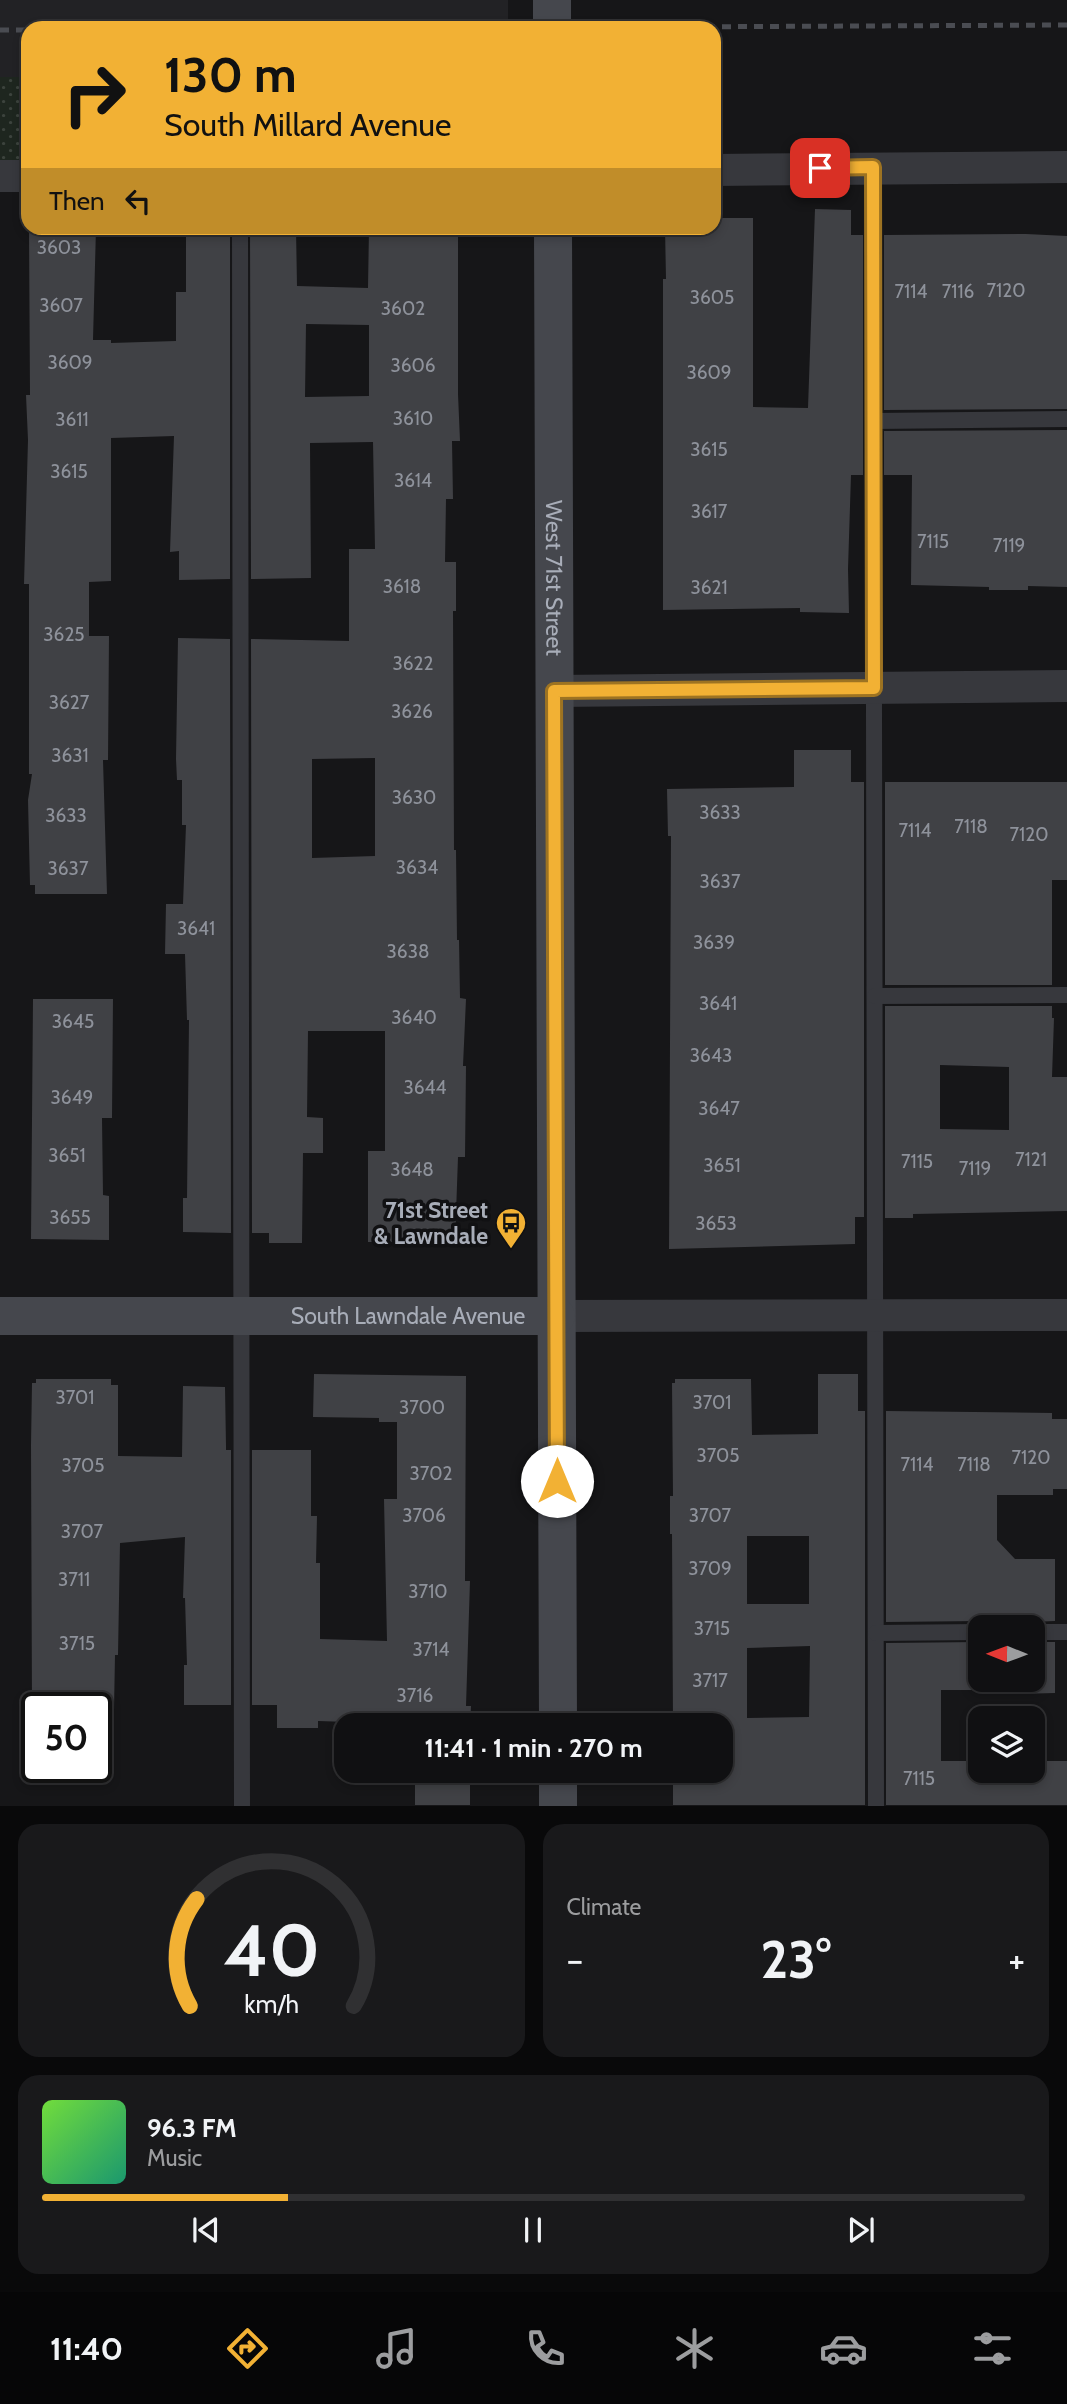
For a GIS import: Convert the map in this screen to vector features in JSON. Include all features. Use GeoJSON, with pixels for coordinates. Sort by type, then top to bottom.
{"type":"FeatureCollection","features":[{"type":"Feature","properties":{"kind":"main road"},"geometry":{"type":"LineString","coordinates":[[552,0],[552,21]]}},
{"type":"Feature","properties":{"kind":"main road","name":"West 71st Street"},"geometry":{"type":"LineString","coordinates":[[553,235],[558,1713]]}},
{"type":"Feature","properties":{"kind":"main road","name":"South Lawndale Avenue"},"geometry":{"type":"LineString","coordinates":[[0,1316],[556,1316]]}},
{"type":"Feature","properties":{"kind":"main road"},"geometry":{"type":"LineString","coordinates":[[558,1783],[558,1805]]}},
{"type":"Feature","properties":{"kind":"street"},"geometry":{"type":"LineString","coordinates":[[721,170],[1067,167]]}},
{"type":"Feature","properties":{"kind":"street"},"geometry":{"type":"LineString","coordinates":[[0,176],[21,176]]}},
{"type":"Feature","properties":{"kind":"street"},"geometry":{"type":"LineString","coordinates":[[554,691],[1067,686]]}},
{"type":"Feature","properties":{"kind":"street","name":"South Lawndale Avenue"},"geometry":{"type":"LineString","coordinates":[[556,1316],[1067,1315]]}},
{"type":"Feature","properties":{"kind":"lane"},"geometry":{"type":"LineString","coordinates":[[873,167],[876,1805]]}},
{"type":"Feature","properties":{"kind":"lane"},"geometry":{"type":"LineString","coordinates":[[240,235],[242,1805]]}},
{"type":"Feature","properties":{"kind":"lane"},"geometry":{"type":"LineString","coordinates":[[874,421],[1067,419]]}},
{"type":"Feature","properties":{"kind":"lane"},"geometry":{"type":"LineString","coordinates":[[875,996],[1067,995]]}},
{"type":"Feature","properties":{"kind":"lane"},"geometry":{"type":"LineString","coordinates":[[876,1633],[968,1632]]}},
{"type":"Feature","properties":{"kind":"lane"},"geometry":{"type":"LineString","coordinates":[[1045,1632],[1067,1632]]}},
{"type":"Feature","properties":{"kind":"shaded area"},"geometry":{"type":"Polygon","coordinates":[[[0,0],[508,0],[508,21],[21,21],[21,77],[0,77],[0,0]]]}},
{"type":"Feature","properties":{"kind":"shaded area"},"geometry":{"type":"Polygon","coordinates":[[[0,77],[21,77],[21,160],[0,160],[0,77]]]}},
{"type":"Feature","properties":{"kind":"building"},"geometry":{"type":"Polygon","coordinates":[[[815,209],[851,210],[851,235],[863,235],[863,475],[851,475],[849,613],[800,612],[800,608],[663,610],[665,235],[721,235],[721,218],[753,218],[753,407],[808,408],[815,209]]]}},
{"type":"Feature","properties":{"kind":"building"},"geometry":{"type":"Polygon","coordinates":[[[29,235],[96,235],[93,340],[111,340],[111,343],[176,341],[176,292],[186,292],[186,235],[230,235],[230,579],[179,580],[179,551],[170,552],[174,436],[111,438],[111,581],[89,582],[89,636],[109,636],[108,760],[103,760],[107,894],[35,894],[35,885],[30,885],[28,800],[32,774],[29,774],[29,584],[24,584],[28,440],[26,395],[30,395],[29,235]]]}},
{"type":"Feature","properties":{"kind":"building"},"geometry":{"type":"Polygon","coordinates":[[[250,235],[296,235],[297,286],[368,288],[369,235],[458,235],[460,441],[452,441],[453,499],[446,499],[445,562],[456,562],[456,611],[453,611],[454,850],[460,998],[466,999],[463,1066],[466,1066],[465,1157],[458,1157],[455,1242],[368,1242],[368,1151],[385,1151],[385,1031],[308,1031],[307,1117],[323,1118],[323,1153],[303,1153],[302,1243],[269,1243],[269,1233],[252,1233],[251,639],[349,641],[349,549],[375,549],[373,442],[310,443],[311,578],[251,579],[250,235]],[[306,324],[305,397],[369,396],[369,325],[306,324]],[[375,758],[312,759],[312,858],[375,856],[375,758]]]}},
{"type":"Feature","properties":{"kind":"building"},"geometry":{"type":"Polygon","coordinates":[[[884,235],[1067,236],[1067,409],[884,410],[884,235]]]}},
{"type":"Feature","properties":{"kind":"building"},"geometry":{"type":"Polygon","coordinates":[[[1067,430],[1067,587],[1028,586],[1028,590],[989,590],[989,587],[911,585],[912,475],[884,475],[884,431],[1067,430]]]}},
{"type":"Feature","properties":{"kind":"building"},"geometry":{"type":"Polygon","coordinates":[[[178,638],[230,639],[231,1233],[183,1232],[183,1198],[187,1198],[189,1020],[185,954],[165,954],[166,904],[183,904],[186,825],[182,825],[182,780],[177,780],[176,759],[178,638]]]}},
{"type":"Feature","properties":{"kind":"building"},"geometry":{"type":"Polygon","coordinates":[[[794,750],[851,750],[851,782],[864,782],[864,1217],[855,1217],[855,1244],[669,1249],[671,836],[668,836],[667,789],[794,787],[794,750]]]}},
{"type":"Feature","properties":{"kind":"building"},"geometry":{"type":"Polygon","coordinates":[[[885,782],[1067,782],[1067,880],[1052,880],[1052,985],[885,985],[885,782]]]}},
{"type":"Feature","properties":{"kind":"building"},"geometry":{"type":"Polygon","coordinates":[[[33,999],[113,999],[112,1118],[102,1118],[103,1195],[109,1196],[109,1240],[31,1239],[33,999]]]}},
{"type":"Feature","properties":{"kind":"building"},"geometry":{"type":"Polygon","coordinates":[[[885,1006],[1052,1006],[1052,1077],[1067,1077],[1067,1211],[913,1214],[913,1218],[885,1218],[885,1006]],[[940,1065],[940,1129],[1009,1130],[1009,1067],[940,1065]]]}},
{"type":"Feature","properties":{"kind":"building"},"geometry":{"type":"Polygon","coordinates":[[[314,1374],[466,1376],[465,1581],[470,1581],[466,1706],[471,1706],[471,1713],[334,1713],[334,1722],[318,1721],[318,1728],[277,1728],[277,1705],[252,1705],[252,1450],[311,1450],[311,1516],[317,1516],[316,1563],[320,1563],[320,1639],[387,1641],[384,1499],[397,1499],[397,1422],[379,1422],[379,1418],[313,1417],[314,1374]]]}},
{"type":"Feature","properties":{"kind":"building"},"geometry":{"type":"Polygon","coordinates":[[[818,1374],[858,1374],[858,1411],[865,1411],[865,1805],[673,1805],[673,1783],[733,1783],[733,1713],[673,1713],[670,1534],[670,1496],[673,1496],[672,1383],[675,1383],[675,1379],[751,1379],[752,1435],[818,1434],[818,1374]],[[747,1536],[747,1604],[809,1604],[809,1536],[747,1536]],[[810,1646],[747,1648],[747,1718],[809,1717],[810,1646]]]}},
{"type":"Feature","properties":{"kind":"building"},"geometry":{"type":"Polygon","coordinates":[[[36,1379],[111,1379],[111,1385],[118,1385],[118,1456],[182,1457],[183,1386],[225,1387],[226,1450],[231,1450],[231,1705],[184,1705],[184,1665],[187,1665],[183,1598],[185,1537],[120,1543],[114,1710],[112,1692],[32,1692],[31,1445],[32,1383],[36,1383],[36,1379]]]}},
{"type":"Feature","properties":{"kind":"building"},"geometry":{"type":"Polygon","coordinates":[[[886,1411],[1052,1413],[1052,1419],[1067,1419],[1067,1489],[1053,1489],[1053,1495],[997,1495],[997,1540],[1015,1559],[1055,1559],[1055,1621],[1045,1621],[1045,1615],[968,1615],[968,1621],[886,1622],[886,1411]]]}},
{"type":"Feature","properties":{"kind":"building"},"geometry":{"type":"Polygon","coordinates":[[[968,1642],[968,1690],[941,1690],[941,1761],[968,1761],[968,1783],[1045,1783],[1045,1761],[1067,1761],[1067,1805],[886,1805],[886,1643],[968,1642]]]}},
{"type":"Feature","properties":{"kind":"building"},"geometry":{"type":"Polygon","coordinates":[[[1045,1642],[1055,1642],[1055,1693],[1018,1694],[1045,1692],[1045,1642]]]}},
{"type":"Feature","properties":{"kind":"building"},"geometry":{"type":"Polygon","coordinates":[[[415,1783],[470,1783],[470,1805],[415,1805],[415,1783]]]}},
{"type":"Feature","properties":{"kind":"railway"},"geometry":{"type":"LineString","coordinates":[[721,27],[1067,25]]}},
{"type":"Feature","properties":{"kind":"railway"},"geometry":{"type":"LineString","coordinates":[[0,30],[21,30]]}},
{"type":"Feature","properties":{"kind":"place","name":"71st Street & Lawndale"},"geometry":{"type":"Point","coordinates":[511,1250]}},
{"type":"Feature","properties":{"kind":"route"},"geometry":{"type":"LineString","coordinates":[[557,1481],[554,691],[874,688],[873,167],[820,168]]}}]}
